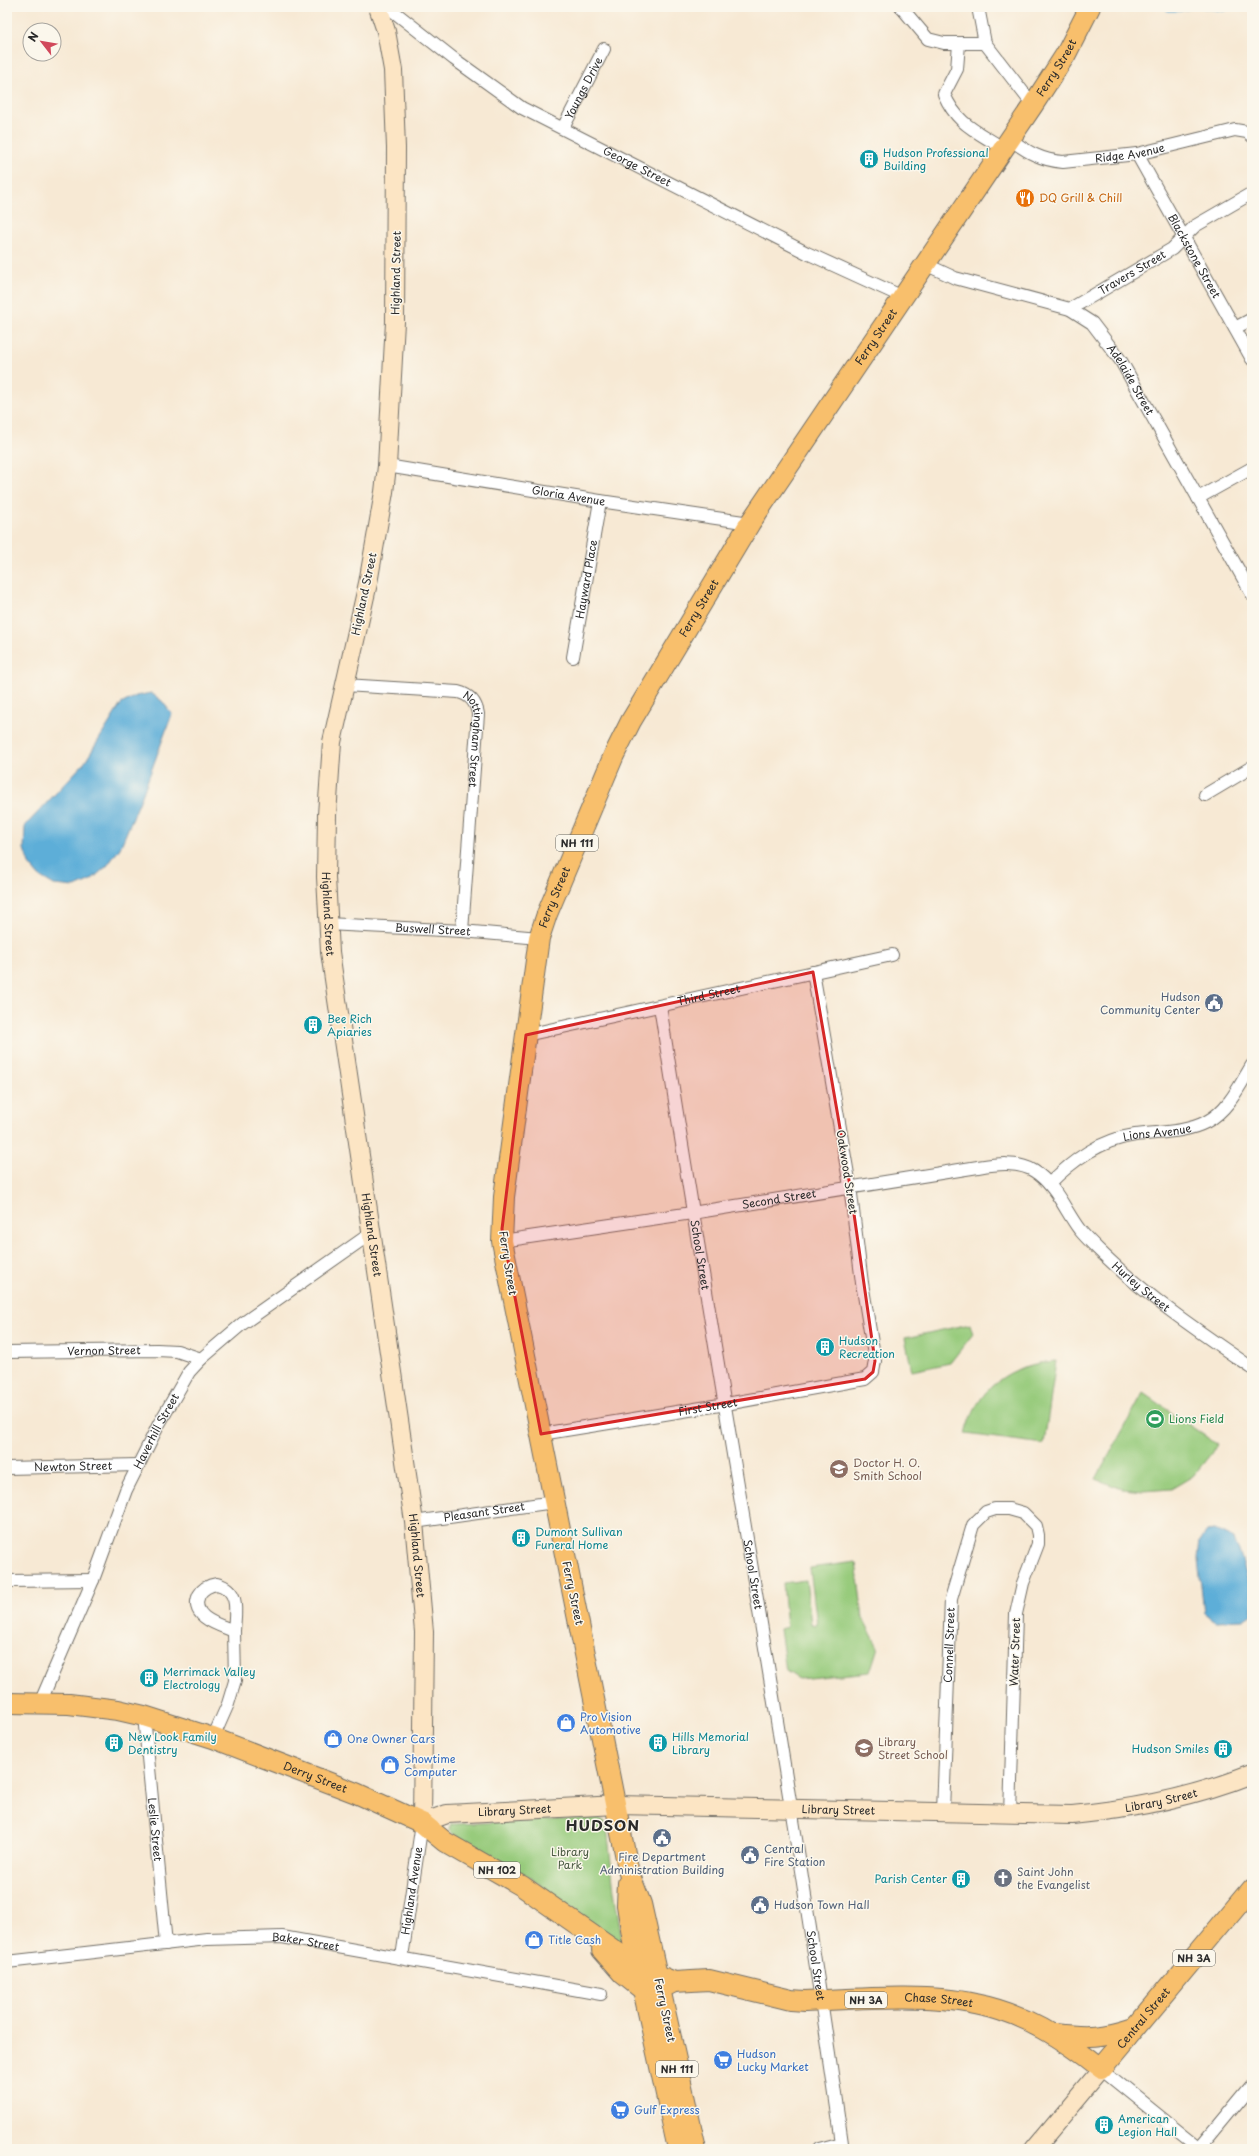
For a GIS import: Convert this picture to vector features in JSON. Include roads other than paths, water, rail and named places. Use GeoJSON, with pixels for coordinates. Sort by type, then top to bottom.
{"type":"FeatureCollection","features":[{"type":"Feature","properties":{"kind":"main road","name":"Ferry Street"},"geometry":{"type":"LineString","coordinates":[[696,2149],[641,1904],[629,1873],[617,1805],[502,1241],[504,1197],[539,938],[557,890],[623,737],[750,523],[1033,105],[1066,54],[1090,7]]}},
{"type":"Feature","properties":{"kind":"main road","name":"Derry Street"},"geometry":{"type":"LineString","coordinates":[[7,1703],[94,1706],[144,1716],[213,1738],[326,1780],[422,1823],[445,1842],[522,1886],[591,1936],[638,1967]]}},
{"type":"Feature","properties":{"kind":"main road","name":"Ferry Street"},"geometry":{"type":"LineString","coordinates":[[629,1873],[627,1906],[638,1967],[659,1984],[678,2149]]}},
{"type":"Feature","properties":{"kind":"main road","name":"Central Street"},"geometry":{"type":"LineString","coordinates":[[1101,2069],[1252,1889]]}},
{"type":"Feature","properties":{"kind":"main road","name":"Derry Street"},"geometry":{"type":"LineString","coordinates":[[591,1936],[623,1974],[659,1984]]}},
{"type":"Feature","properties":{"kind":"main road","name":"Chase Street"},"geometry":{"type":"LineString","coordinates":[[659,1984],[708,1980],[791,2000],[822,2001],[897,1999],[957,2001],[975,2004],[1010,2014],[1053,2034],[1101,2069]]}},
{"type":"Feature","properties":{"kind":"main road","name":"NH 3A"},"geometry":{"type":"LineString","coordinates":[[1053,2034],[1096,2037],[1111,2035],[1135,2027]]}},
{"type":"Feature","properties":{"kind":"street","name":"Highland Street"},"geometry":{"type":"LineString","coordinates":[[378,7],[386,31],[393,70],[396,148],[395,322],[387,466],[368,583],[332,742],[326,815],[327,924],[370,1234],[414,1522],[424,1632],[422,1823]]}},
{"type":"Feature","properties":{"kind":"street","name":"George Street"},"geometry":{"type":"LineString","coordinates":[[388,7],[454,59],[522,108],[564,128],[807,253],[903,297]]}},
{"type":"Feature","properties":{"kind":"street"},"geometry":{"type":"LineString","coordinates":[[901,7],[928,39],[944,43],[985,43]]}},
{"type":"Feature","properties":{"kind":"street"},"geometry":{"type":"LineString","coordinates":[[978,7],[985,43],[1033,105]]}},
{"type":"Feature","properties":{"kind":"street","name":"Ridge Avenue"},"geometry":{"type":"LineString","coordinates":[[959,44],[956,69],[944,94],[950,107],[959,120],[1029,154],[1052,161],[1075,161],[1136,154],[1235,130],[1247,132],[1252,136]]}},
{"type":"Feature","properties":{"kind":"street","name":"Youngs Drive"},"geometry":{"type":"LineString","coordinates":[[564,128],[604,49]]}},
{"type":"Feature","properties":{"kind":"street","name":"Blackstone Street"},"geometry":{"type":"LineString","coordinates":[[1136,154],[1252,359]]}},
{"type":"Feature","properties":{"kind":"street","name":"Travers Street"},"geometry":{"type":"LineString","coordinates":[[1070,309],[1172,249],[1184,239],[1195,226],[1252,193]]}},
{"type":"Feature","properties":{"kind":"street","name":"Adelaide Street"},"geometry":{"type":"LineString","coordinates":[[925,264],[955,278],[1070,309],[1092,323],[1121,361],[1252,594]]}},
{"type":"Feature","properties":{"kind":"street"},"geometry":{"type":"LineString","coordinates":[[1235,328],[1252,319]]}},
{"type":"Feature","properties":{"kind":"street","name":"Gloria Avenue"},"geometry":{"type":"LineString","coordinates":[[387,466],[600,501],[750,523]]}},
{"type":"Feature","properties":{"kind":"street"},"geometry":{"type":"LineString","coordinates":[[1198,498],[1252,468]]}},
{"type":"Feature","properties":{"kind":"street","name":"Hayward Place"},"geometry":{"type":"LineString","coordinates":[[573,657],[600,501]]}},
{"type":"Feature","properties":{"kind":"street","name":"Nottingham Street"},"geometry":{"type":"LineString","coordinates":[[345,685],[458,692],[469,696],[477,706],[478,714],[462,931]]}},
{"type":"Feature","properties":{"kind":"street"},"geometry":{"type":"LineString","coordinates":[[1205,796],[1252,767]]}},
{"type":"Feature","properties":{"kind":"street","name":"Buswell Street"},"geometry":{"type":"LineString","coordinates":[[327,924],[462,931],[539,938]]}},
{"type":"Feature","properties":{"kind":"street","name":"Third Street"},"geometry":{"type":"LineString","coordinates":[[526,1035],[892,955]]}},
{"type":"Feature","properties":{"kind":"street","name":"Oakwood Street"},"geometry":{"type":"LineString","coordinates":[[813,972],[850,1186],[864,1295],[875,1361],[873,1372]]}},
{"type":"Feature","properties":{"kind":"street","name":"School Street"},"geometry":{"type":"LineString","coordinates":[[660,1006],[692,1213],[726,1404],[748,1551],[822,2001],[842,2143],[819,2149]]}},
{"type":"Feature","properties":{"kind":"street","name":"Lions Avenue"},"geometry":{"type":"LineString","coordinates":[[1049,1184],[1079,1157],[1112,1140],[1135,1135],[1183,1129],[1206,1122],[1216,1115],[1236,1093],[1252,1065]]}},
{"type":"Feature","properties":{"kind":"street","name":"Second Street"},"geometry":{"type":"LineString","coordinates":[[502,1241],[692,1213],[850,1186],[1001,1164],[1023,1166],[1035,1172],[1049,1184]]}},
{"type":"Feature","properties":{"kind":"street","name":"Hurley Street"},"geometry":{"type":"LineString","coordinates":[[1049,1184],[1080,1229],[1104,1255],[1177,1316],[1252,1368]]}},
{"type":"Feature","properties":{"kind":"street","name":"Haverhill Street"},"geometry":{"type":"LineString","coordinates":[[40,1703],[93,1580],[116,1515],[138,1465],[179,1387],[201,1359],[242,1324],[370,1234]]}},
{"type":"Feature","properties":{"kind":"street","name":"Vernon Street"},"geometry":{"type":"LineString","coordinates":[[7,1352],[157,1350],[177,1351],[201,1359]]}},
{"type":"Feature","properties":{"kind":"street","name":"First Street"},"geometry":{"type":"LineString","coordinates":[[541,1434],[726,1404],[865,1379],[873,1372]]}},
{"type":"Feature","properties":{"kind":"street","name":"Newton Street"},"geometry":{"type":"LineString","coordinates":[[7,1468],[138,1465]]}},
{"type":"Feature","properties":{"kind":"street","name":"Pleasant Street"},"geometry":{"type":"LineString","coordinates":[[414,1522],[554,1502]]}},
{"type":"Feature","properties":{"kind":"street","name":"Connell Street"},"geometry":{"type":"LineString","coordinates":[[943,1812],[950,1608],[953,1590],[969,1535],[978,1518],[994,1509],[1009,1509]]}},
{"type":"Feature","properties":{"kind":"street","name":"Water Street"},"geometry":{"type":"LineString","coordinates":[[1009,1509],[1022,1513],[1030,1519],[1036,1526],[1038,1535],[1038,1544],[1023,1583],[1016,1614],[1010,1815]]}},
{"type":"Feature","properties":{"kind":"street"},"geometry":{"type":"LineString","coordinates":[[7,1581],[93,1580]]}},
{"type":"Feature","properties":{"kind":"street"},"geometry":{"type":"LineString","coordinates":[[213,1738],[228,1704],[235,1681],[234,1632]]}},
{"type":"Feature","properties":{"kind":"street","name":"Leslie Street"},"geometry":{"type":"LineString","coordinates":[[144,1716],[166,1944]]}},
{"type":"Feature","properties":{"kind":"street","name":"Library Street"},"geometry":{"type":"LineString","coordinates":[[422,1823],[447,1814],[617,1805],[943,1812],[1010,1815],[1072,1815],[1127,1808],[1184,1797],[1252,1774]]}},
{"type":"Feature","properties":{"kind":"street","name":"Highland Avenue"},"geometry":{"type":"LineString","coordinates":[[402,1957],[422,1823]]}},
{"type":"Feature","properties":{"kind":"street","name":"Baker Street"},"geometry":{"type":"LineString","coordinates":[[7,1962],[207,1939],[282,1937],[402,1957],[602,1994]]}},
{"type":"Feature","properties":{"kind":"street"},"geometry":{"type":"LineString","coordinates":[[1101,2069],[1200,2149],[1252,2085]]}},
{"type":"Feature","properties":{"kind":"street","name":"Central Street"},"geometry":{"type":"LineString","coordinates":[[1034,2149],[1101,2069]]}},
{"type":"Feature","properties":{"kind":"water"},"geometry":{"type":"Polygon","coordinates":[[[151,693],[162,701],[172,714],[142,796],[120,848],[107,866],[91,880],[75,887],[54,885],[39,876],[29,864],[24,849],[25,826],[85,762],[121,704],[136,696],[151,693]]]}},
{"type":"Feature","properties":{"kind":"water"},"geometry":{"type":"Polygon","coordinates":[[[1215,1530],[1234,1539],[1239,1550],[1252,1593],[1252,1614],[1243,1620],[1216,1621],[1204,1613],[1198,1559],[1200,1540],[1207,1531],[1215,1530]]]}},
{"type":"Feature","properties":{"kind":"waterway"},"geometry":{"type":"LineString","coordinates":[[1166,7],[1168,10],[1180,10],[1192,7]]}},
{"type":"Feature","properties":{"kind":"waterway"},"geometry":{"type":"LineString","coordinates":[[1204,7],[1223,10],[1234,7]]}},
{"type":"Feature","properties":{"kind":"place","name":"Hudson Professional Building"},"geometry":{"type":"Point","coordinates":[869,159]}},
{"type":"Feature","properties":{"kind":"place","name":"DQ Grill & Chill"},"geometry":{"type":"Point","coordinates":[1025,198]}},
{"type":"Feature","properties":{"kind":"place","name":"Hudson Community Center"},"geometry":{"type":"Point","coordinates":[1214,1003]}},
{"type":"Feature","properties":{"kind":"place","name":"Bee Rich Apiaries"},"geometry":{"type":"Point","coordinates":[313,1025]}},
{"type":"Feature","properties":{"kind":"place","name":"Hudson Recreation"},"geometry":{"type":"Point","coordinates":[825,1347]}},
{"type":"Feature","properties":{"kind":"place","name":"Lions Field"},"geometry":{"type":"Point","coordinates":[1155,1419]}},
{"type":"Feature","properties":{"kind":"place","name":"Doctor H. O. Smith School"},"geometry":{"type":"Point","coordinates":[839,1469]}},
{"type":"Feature","properties":{"kind":"place","name":"Dumont Sullivan Funeral Home"},"geometry":{"type":"Point","coordinates":[521,1538]}},
{"type":"Feature","properties":{"kind":"place","name":"Merrimack Valley Electrology"},"geometry":{"type":"Point","coordinates":[149,1678]}},
{"type":"Feature","properties":{"kind":"place","name":"Pro Vision Automotive"},"geometry":{"type":"Point","coordinates":[566,1723]}},
{"type":"Feature","properties":{"kind":"place","name":"One Owner Cars"},"geometry":{"type":"Point","coordinates":[333,1739]}},
{"type":"Feature","properties":{"kind":"place","name":"New Look Family Dentistry"},"geometry":{"type":"Point","coordinates":[114,1743]}},
{"type":"Feature","properties":{"kind":"place","name":"Hills Memorial Library"},"geometry":{"type":"Point","coordinates":[658,1743]}},
{"type":"Feature","properties":{"kind":"place","name":"Library Street School"},"geometry":{"type":"Point","coordinates":[864,1748]}},
{"type":"Feature","properties":{"kind":"place","name":"Hudson Smiles"},"geometry":{"type":"Point","coordinates":[1223,1749]}},
{"type":"Feature","properties":{"kind":"place","name":"Showtime Computer"},"geometry":{"type":"Point","coordinates":[390,1765]}},
{"type":"Feature","properties":{"kind":"place","name":"Fire Department Administration Building"},"geometry":{"type":"Point","coordinates":[662,1838]}},
{"type":"Feature","properties":{"kind":"place","name":"Central Fire Station"},"geometry":{"type":"Point","coordinates":[750,1855]}},
{"type":"Feature","properties":{"kind":"place","name":"Saint John the Evangelist"},"geometry":{"type":"Point","coordinates":[1003,1878]}},
{"type":"Feature","properties":{"kind":"place","name":"Parish Center"},"geometry":{"type":"Point","coordinates":[961,1879]}},
{"type":"Feature","properties":{"kind":"place","name":"Hudson Town Hall"},"geometry":{"type":"Point","coordinates":[760,1905]}},
{"type":"Feature","properties":{"kind":"place","name":"Title Cash"},"geometry":{"type":"Point","coordinates":[534,1940]}},
{"type":"Feature","properties":{"kind":"place","name":"Hudson Lucky Market"},"geometry":{"type":"Point","coordinates":[723,2060]}},
{"type":"Feature","properties":{"kind":"place","name":"Gulf Express"},"geometry":{"type":"Point","coordinates":[620,2110]}},
{"type":"Feature","properties":{"kind":"place","name":"American Legion Hall"},"geometry":{"type":"Point","coordinates":[1104,2125]}},
{"type":"Feature","properties":{"kind":"district","name":"HUDSON"},"geometry":{"type":"Point","coordinates":[603,1826]}},
{"type":"Feature","properties":{"kind":"park label","name":"Library Park"},"geometry":{"type":"Point","coordinates":[570,1858]}}]}
